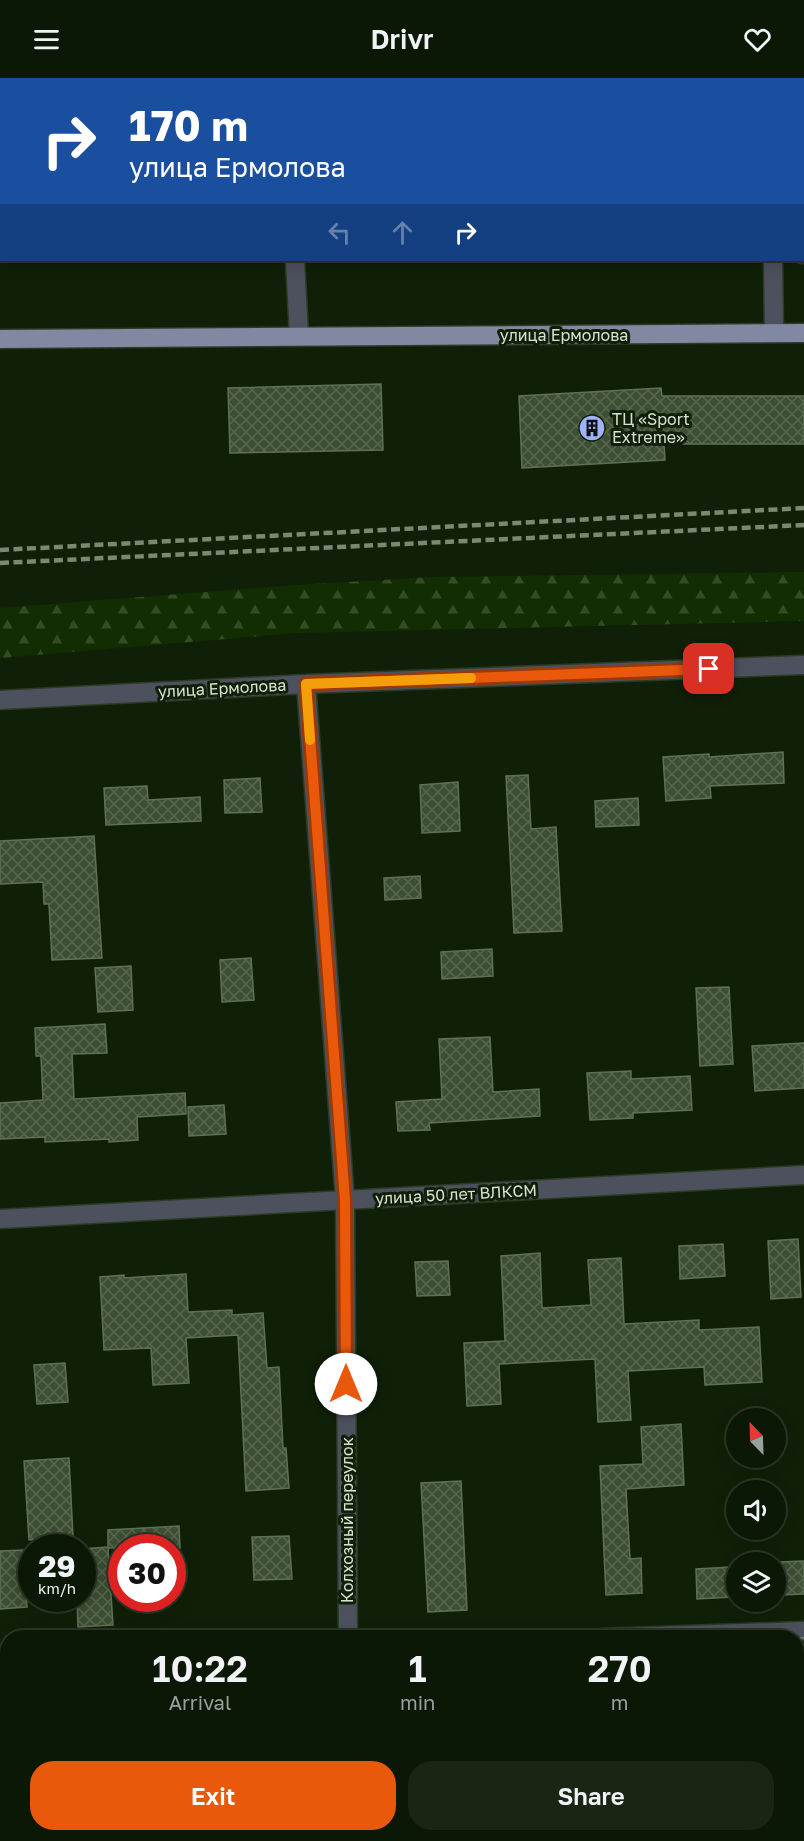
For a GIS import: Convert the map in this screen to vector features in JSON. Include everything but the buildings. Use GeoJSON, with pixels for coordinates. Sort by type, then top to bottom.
{"type":"FeatureCollection","features":[{"type":"Feature","properties":{"kind":"main road","name":"улица Ермолова"},"geometry":{"type":"LineString","coordinates":[[0,339],[804,333]]}},
{"type":"Feature","properties":{"kind":"street"},"geometry":{"type":"LineString","coordinates":[[296,261],[299,336]]}},
{"type":"Feature","properties":{"kind":"street"},"geometry":{"type":"LineString","coordinates":[[773,261],[774,333]]}},
{"type":"Feature","properties":{"kind":"street","name":"улица Ермолова"},"geometry":{"type":"LineString","coordinates":[[0,700],[306,684],[804,665]]}},
{"type":"Feature","properties":{"kind":"street","name":"Колхозный переулок"},"geometry":{"type":"LineString","coordinates":[[306,684],[345,1200],[348,1630]]}},
{"type":"Feature","properties":{"kind":"street","name":"улица 50 лет ВЛКСМ"},"geometry":{"type":"LineString","coordinates":[[0,1219],[804,1175]]}},
{"type":"Feature","properties":{"kind":"green space"},"geometry":{"type":"Polygon","coordinates":[[[804,572],[804,621],[298,633],[0,658],[0,608],[432,577],[804,572]]]}},
{"type":"Feature","properties":{"kind":"railway"},"geometry":{"type":"LineString","coordinates":[[0,550],[804,508]]}},
{"type":"Feature","properties":{"kind":"railway"},"geometry":{"type":"LineString","coordinates":[[0,563],[804,525]]}},
{"type":"Feature","properties":{"kind":"slow traffic"},"geometry":{"type":"LineString","coordinates":[[310,740],[306,684],[471,678]]}},
{"type":"Feature","properties":{"kind":"place","name":"ТЦ «Sport Extreme»"},"geometry":{"type":"Point","coordinates":[592,428]}},
{"type":"Feature","properties":{"kind":"route"},"geometry":{"type":"LineString","coordinates":[[346,1384],[345,1200],[306,684],[709,669]]}}]}
